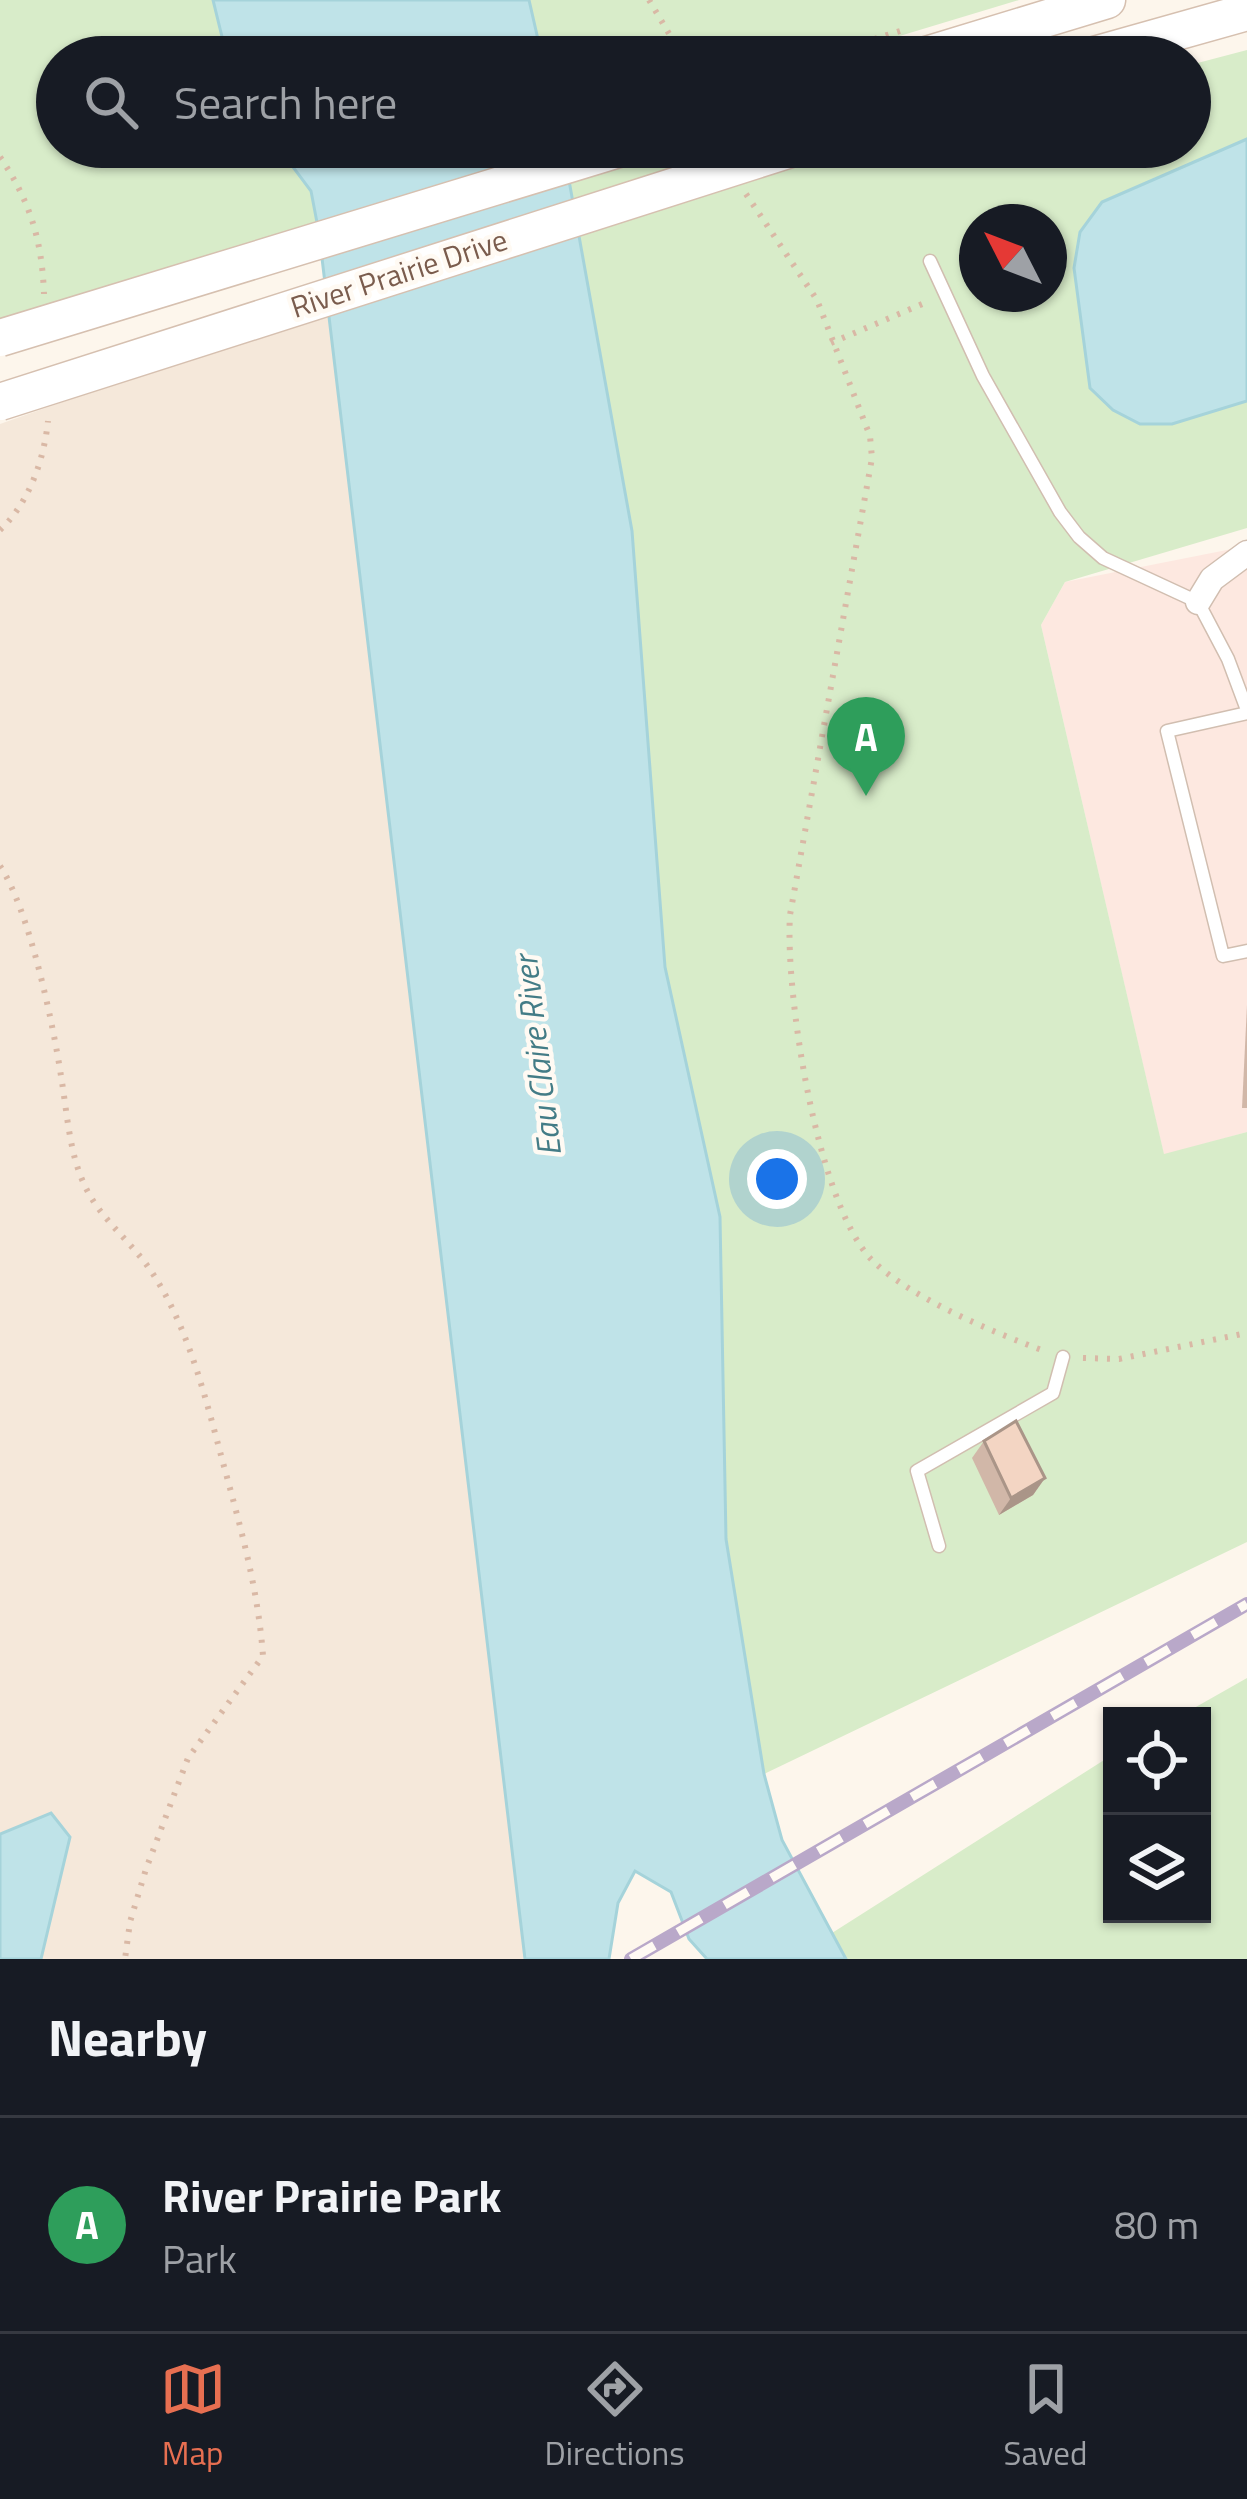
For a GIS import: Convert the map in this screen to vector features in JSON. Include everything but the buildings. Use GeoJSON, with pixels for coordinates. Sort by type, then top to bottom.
{"type":"FeatureCollection","features":[{"type":"Feature","properties":{"kind":"main road"},"geometry":{"type":"LineString","coordinates":[[990,36],[1107,0]]}},
{"type":"Feature","properties":{"kind":"main road"},"geometry":{"type":"LineString","coordinates":[[1162,36],[1247,12]]}},
{"type":"Feature","properties":{"kind":"main road","name":"River Prairie Drive"},"geometry":{"type":"LineString","coordinates":[[0,338],[556,168]]}},
{"type":"Feature","properties":{"kind":"main road","name":"River Prairie Drive"},"geometry":{"type":"LineString","coordinates":[[0,402],[731,168]]}},
{"type":"Feature","properties":{"kind":"street"},"geometry":{"type":"LineString","coordinates":[[1198,602],[1212,579],[1247,553]]}},
{"type":"Feature","properties":{"kind":"lane"},"geometry":{"type":"LineString","coordinates":[[929,261],[1019,442],[1079,537],[1103,558],[1198,602],[1228,659],[1247,711],[1167,730],[1223,956],[1247,951]]}},
{"type":"Feature","properties":{"kind":"lane"},"geometry":{"type":"LineString","coordinates":[[939,1546],[917,1471],[1053,1393],[1063,1358]]}},
{"type":"Feature","properties":{"kind":"path"},"geometry":{"type":"LineString","coordinates":[[649,0],[670,36]]}},
{"type":"Feature","properties":{"kind":"path"},"geometry":{"type":"LineString","coordinates":[[740,180],[817,300],[870,436],[872,458],[790,915],[789,988],[838,1205],[869,1256],[892,1278],[986,1328],[1063,1358],[1119,1359],[1247,1333]]}},
{"type":"Feature","properties":{"kind":"path"},"geometry":{"type":"LineString","coordinates":[[831,343],[944,295]]}},
{"type":"Feature","properties":{"kind":"path"},"geometry":{"type":"LineString","coordinates":[[0,866],[22,917],[56,1037],[69,1126],[84,1184],[113,1228],[151,1270],[182,1330],[213,1425],[259,1600],[263,1657],[188,1758],[146,1869],[125,1959]]}},
{"type":"Feature","properties":{"kind":"shaded area"},"geometry":{"type":"Polygon","coordinates":[[[328,309],[525,1959],[0,1959],[0,424],[328,309]]]}},
{"type":"Feature","properties":{"kind":"shaded area"},"geometry":{"type":"Polygon","coordinates":[[[1247,546],[1247,1132],[1164,1155],[1041,625],[1065,582],[1247,546]]]}},
{"type":"Feature","properties":{"kind":"green space"},"geometry":{"type":"Polygon","coordinates":[[[0,0],[213,0],[222,36],[36,36],[36,168],[294,168],[311,191],[319,233],[0,333],[0,0]]]}},
{"type":"Feature","properties":{"kind":"green space"},"geometry":{"type":"Polygon","coordinates":[[[529,0],[1019,0],[900,36],[537,36],[529,0]]]}},
{"type":"Feature","properties":{"kind":"green space"},"geometry":{"type":"Polygon","coordinates":[[[1247,50],[1247,528],[1065,582],[1041,625],[1164,1154],[1247,1132],[1247,1542],[764,1774],[726,1539],[720,1217],[665,967],[632,531],[567,168],[1211,168],[1211,59],[1247,50]]]}},
{"type":"Feature","properties":{"kind":"green space"},"geometry":{"type":"Polygon","coordinates":[[[1247,1678],[1247,1959],[846,1959],[832,1933],[1103,1761],[1103,1923],[1211,1923],[1211,1707],[1196,1707],[1247,1678]]]}},
{"type":"Feature","properties":{"kind":"water"},"geometry":{"type":"Polygon","coordinates":[[[213,0],[529,0],[537,36],[222,36],[213,0]]]}},
{"type":"Feature","properties":{"kind":"water"},"geometry":{"type":"Polygon","coordinates":[[[1247,139],[1247,401],[1172,424],[1140,424],[1113,410],[1090,388],[1074,268],[1080,232],[1102,202],[1180,168],[1211,168],[1211,155],[1247,139]]]}},
{"type":"Feature","properties":{"kind":"water","name":"Eau Claire River"},"geometry":{"type":"Polygon","coordinates":[[[294,168],[567,168],[632,531],[665,967],[720,1217],[726,1539],[764,1774],[782,1840],[846,1959],[707,1959],[689,1939],[671,1892],[635,1871],[618,1903],[609,1959],[525,1959],[311,191],[294,168]]]}},
{"type":"Feature","properties":{"kind":"water"},"geometry":{"type":"Polygon","coordinates":[[[51,1813],[70,1837],[41,1959],[0,1959],[0,1834],[51,1813]]]}},
{"type":"Feature","properties":{"kind":"railway"},"geometry":{"type":"LineString","coordinates":[[631,1959],[1247,1604]]}},
{"type":"Feature","properties":{"kind":"place","name":"River Prairie Park"},"geometry":{"type":"Point","coordinates":[866,796]}}]}
